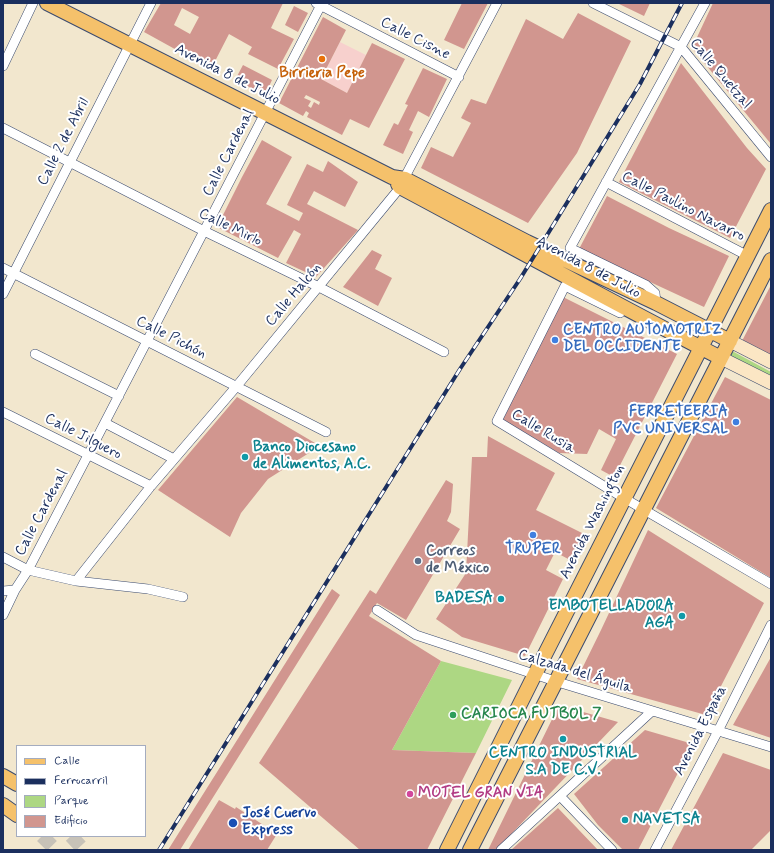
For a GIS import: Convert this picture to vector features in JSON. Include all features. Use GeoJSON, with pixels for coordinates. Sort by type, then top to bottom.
{"type":"FeatureCollection","features":[{"type":"Feature","properties":{"kind":"main road","name":"Avenida 8 de Julio"},"geometry":{"type":"LineString","coordinates":[[48,3],[399,181],[656,303],[730,341]]}},
{"type":"Feature","properties":{"kind":"main road","name":"Avenida 8 de Julio"},"geometry":{"type":"LineString","coordinates":[[399,181],[658,325],[721,358]]}},
{"type":"Feature","properties":{"kind":"main road","name":"Avenida Washington"},"geometry":{"type":"LineString","coordinates":[[447,850],[771,210]]}},
{"type":"Feature","properties":{"kind":"main road"},"geometry":{"type":"LineString","coordinates":[[470,850],[770,265]]}},
{"type":"Feature","properties":{"kind":"main road"},"geometry":{"type":"LineString","coordinates":[[3,776],[16,783]]}},
{"type":"Feature","properties":{"kind":"main road"},"geometry":{"type":"LineString","coordinates":[[3,805],[16,814]]}},
{"type":"Feature","properties":{"kind":"street"},"geometry":{"type":"LineString","coordinates":[[3,66],[33,3]]}},
{"type":"Feature","properties":{"kind":"street","name":"Calle 2 de Abril"},"geometry":{"type":"LineString","coordinates":[[3,294],[152,3]]}},
{"type":"Feature","properties":{"kind":"street","name":"Calle Halcón"},"geometry":{"type":"LineString","coordinates":[[76,581],[151,486],[236,387],[389,203],[399,181],[459,77],[497,3]]}},
{"type":"Feature","properties":{"kind":"street","name":"Calle Quetzal"},"geometry":{"type":"LineString","coordinates":[[593,3],[681,47],[771,157]]}},
{"type":"Feature","properties":{"kind":"street"},"geometry":{"type":"LineString","coordinates":[[656,303],[655,293],[652,289],[570,248],[705,3]]}},
{"type":"Feature","properties":{"kind":"street","name":"Calle Cisne"},"geometry":{"type":"LineString","coordinates":[[320,4],[459,77]]}},
{"type":"Feature","properties":{"kind":"street","name":"Calle Cardenal"},"geometry":{"type":"LineString","coordinates":[[3,615],[105,423],[320,4]]}},
{"type":"Feature","properties":{"kind":"street","name":"Calle Mirlo"},"geometry":{"type":"LineString","coordinates":[[3,128],[204,231],[319,287],[444,352]]}},
{"type":"Feature","properties":{"kind":"street","name":"Calle Paulino Navarro"},"geometry":{"type":"LineString","coordinates":[[606,182],[748,256]]}},
{"type":"Feature","properties":{"kind":"street","name":"Calle Pichón"},"geometry":{"type":"LineString","coordinates":[[3,268],[326,432]]}},
{"type":"Feature","properties":{"kind":"street","name":"Calle Rusia"},"geometry":{"type":"LineString","coordinates":[[658,325],[653,327],[647,326],[565,286],[497,421],[644,510],[771,584]]}},
{"type":"Feature","properties":{"kind":"street","name":"Avenida 8 de Julio"},"geometry":{"type":"LineString","coordinates":[[730,341],[771,362]]}},
{"type":"Feature","properties":{"kind":"street"},"geometry":{"type":"LineString","coordinates":[[35,354],[119,396]]}},
{"type":"Feature","properties":{"kind":"street","name":"Avenida 8 de Julio"},"geometry":{"type":"LineString","coordinates":[[721,358],[771,383]]}},
{"type":"Feature","properties":{"kind":"street","name":"Calle Jilguero"},"geometry":{"type":"LineString","coordinates":[[3,412],[151,486]]}},
{"type":"Feature","properties":{"kind":"street"},"geometry":{"type":"LineString","coordinates":[[105,423],[174,459]]}},
{"type":"Feature","properties":{"kind":"street"},"geometry":{"type":"LineString","coordinates":[[3,557],[28,570],[76,581],[148,589],[183,597]]}},
{"type":"Feature","properties":{"kind":"street"},"geometry":{"type":"LineString","coordinates":[[3,591],[15,590]]}},
{"type":"Feature","properties":{"kind":"street","name":"Calzada del Águila"},"geometry":{"type":"LineString","coordinates":[[377,610],[416,635],[556,681],[771,747]]}},
{"type":"Feature","properties":{"kind":"street","name":"Avenida España"},"geometry":{"type":"LineString","coordinates":[[655,850],[718,731],[771,625]]}},
{"type":"Feature","properties":{"kind":"street"},"geometry":{"type":"LineString","coordinates":[[502,850],[652,710]]}},
{"type":"Feature","properties":{"kind":"street"},"geometry":{"type":"LineString","coordinates":[[560,796],[612,850]]}},
{"type":"Feature","properties":{"kind":"shaded area"},"geometry":{"type":"Polygon","coordinates":[[[340,42],[366,55],[347,93],[321,79],[340,42]]]}},
{"type":"Feature","properties":{"kind":"green space"},"geometry":{"type":"Polygon","coordinates":[[[732,351],[771,372],[771,380],[727,360],[732,351]]]}},
{"type":"Feature","properties":{"kind":"green space","name":"CARIOCA FUTBOL 7"},"geometry":{"type":"Polygon","coordinates":[[[441,661],[512,680],[476,753],[392,750],[441,661]]]}},
{"type":"Feature","properties":{"kind":"building"},"geometry":{"type":"Polygon","coordinates":[[[161,3],[283,3],[271,28],[294,39],[278,69],[248,54],[252,47],[229,34],[211,69],[144,32],[161,3]],[[182,8],[174,25],[190,34],[199,17],[182,8]]]}},
{"type":"Feature","properties":{"kind":"building"},"geometry":{"type":"Polygon","coordinates":[[[462,3],[488,3],[464,49],[444,40],[462,3]]]}},
{"type":"Feature","properties":{"kind":"building"},"geometry":{"type":"Polygon","coordinates":[[[617,3],[650,3],[644,16],[617,3]]]}},
{"type":"Feature","properties":{"kind":"building"},"geometry":{"type":"Polygon","coordinates":[[[713,3],[771,3],[771,144],[692,48],[713,3]]]}},
{"type":"Feature","properties":{"kind":"building"},"geometry":{"type":"Polygon","coordinates":[[[294,6],[308,13],[298,32],[285,25],[294,6]]]}},
{"type":"Feature","properties":{"kind":"building"},"geometry":{"type":"Polygon","coordinates":[[[578,13],[631,41],[577,153],[528,223],[421,168],[431,147],[453,157],[471,123],[461,118],[471,99],[486,104],[526,19],[563,39],[578,13]]]}},
{"type":"Feature","properties":{"kind":"building"},"geometry":{"type":"Polygon","coordinates":[[[323,17],[346,30],[321,79],[347,93],[372,43],[405,59],[369,128],[350,119],[342,135],[307,117],[309,113],[306,111],[303,116],[279,103],[323,17]],[[306,95],[304,98],[311,101],[308,106],[311,108],[314,102],[319,105],[320,102],[306,95]]]}},
{"type":"Feature","properties":{"kind":"building"},"geometry":{"type":"Polygon","coordinates":[[[681,63],[747,148],[766,169],[730,238],[619,182],[681,63]]]}},
{"type":"Feature","properties":{"kind":"building"},"geometry":{"type":"Polygon","coordinates":[[[243,65],[272,80],[265,95],[235,80],[243,65]]]}},
{"type":"Feature","properties":{"kind":"building"},"geometry":{"type":"Polygon","coordinates":[[[423,68],[447,79],[429,117],[418,111],[409,130],[413,132],[403,154],[383,145],[394,123],[398,125],[408,105],[405,104],[423,68]]]}},
{"type":"Feature","properties":{"kind":"building"},"geometry":{"type":"Polygon","coordinates":[[[262,140],[292,157],[266,204],[299,221],[303,213],[287,205],[307,164],[323,172],[328,161],[358,182],[345,207],[314,191],[307,204],[358,230],[316,277],[286,263],[301,234],[294,230],[278,258],[217,227],[262,140]]]}},
{"type":"Feature","properties":{"kind":"building"},"geometry":{"type":"Polygon","coordinates":[[[607,196],[669,228],[729,256],[704,307],[579,249],[607,196]]]}},
{"type":"Feature","properties":{"kind":"building"},"geometry":{"type":"Polygon","coordinates":[[[372,250],[382,255],[375,269],[392,278],[378,306],[343,287],[372,250]]]}},
{"type":"Feature","properties":{"kind":"building"},"geometry":{"type":"Polygon","coordinates":[[[771,285],[771,356],[742,341],[771,285]]]}},
{"type":"Feature","properties":{"kind":"building"},"geometry":{"type":"Polygon","coordinates":[[[563,297],[677,354],[614,477],[601,470],[616,439],[599,429],[587,454],[559,453],[502,419],[563,297]]]}},
{"type":"Feature","properties":{"kind":"building"},"geometry":{"type":"Polygon","coordinates":[[[725,377],[771,400],[771,578],[656,508],[725,377]]]}},
{"type":"Feature","properties":{"kind":"building","name":"Banco Diocesano de Alimentos, A.C."},"geometry":{"type":"Polygon","coordinates":[[[237,397],[320,446],[268,479],[241,513],[230,537],[158,490],[237,397]]]}},
{"type":"Feature","properties":{"kind":"building"},"geometry":{"type":"Polygon","coordinates":[[[488,436],[555,473],[536,510],[586,535],[572,561],[555,552],[546,570],[563,579],[525,656],[462,637],[436,619],[466,573],[472,457],[487,457],[488,436]]]}},
{"type":"Feature","properties":{"kind":"building"},"geometry":{"type":"Polygon","coordinates":[[[446,480],[453,484],[451,512],[447,521],[460,529],[406,620],[377,603],[369,616],[441,661],[392,750],[476,753],[427,850],[360,850],[259,763],[370,590],[376,594],[446,480]]]}},
{"type":"Feature","properties":{"kind":"building","name":"EMBOTELLADORA AGA"},"geometry":{"type":"Polygon","coordinates":[[[648,530],[764,603],[706,715],[577,679],[648,530]]]}},
{"type":"Feature","properties":{"kind":"building"},"geometry":{"type":"Polygon","coordinates":[[[332,589],[340,595],[180,850],[168,850],[332,589]]]}},
{"type":"Feature","properties":{"kind":"building"},"geometry":{"type":"Polygon","coordinates":[[[771,657],[771,738],[733,725],[771,657]]]}},
{"type":"Feature","properties":{"kind":"building"},"geometry":{"type":"Polygon","coordinates":[[[559,705],[618,722],[496,850],[488,850],[559,705]]]}},
{"type":"Feature","properties":{"kind":"building"},"geometry":{"type":"Polygon","coordinates":[[[645,730],[693,744],[638,850],[623,850],[598,825],[574,794],[645,730]]]}},
{"type":"Feature","properties":{"kind":"building"},"geometry":{"type":"Polygon","coordinates":[[[723,753],[771,770],[771,830],[751,850],[671,850],[723,753]]]}},
{"type":"Feature","properties":{"kind":"building","name":"José Cuervo Express"},"geometry":{"type":"Polygon","coordinates":[[[219,800],[235,809],[236,807],[277,834],[267,850],[188,850],[219,800]]]}},
{"type":"Feature","properties":{"kind":"building"},"geometry":{"type":"Polygon","coordinates":[[[558,808],[598,850],[511,850],[539,825],[558,808]]]}},
{"type":"Feature","properties":{"kind":"tunnel"},"geometry":{"type":"LineString","coordinates":[[43,837],[56,850]]}},
{"type":"Feature","properties":{"kind":"tunnel"},"geometry":{"type":"LineString","coordinates":[[72,837],[84,850]]}},
{"type":"Feature","properties":{"kind":"railway"},"geometry":{"type":"LineString","coordinates":[[159,850],[460,369],[520,279],[640,84],[682,3]]}},
{"type":"Feature","properties":{"kind":"place","name":"Birrieria Pepe"},"geometry":{"type":"Point","coordinates":[322,59]}},
{"type":"Feature","properties":{"kind":"place","name":"CENTRO AUTOMOTRIZ DEL OCCIDENTE"},"geometry":{"type":"Point","coordinates":[555,340]}},
{"type":"Feature","properties":{"kind":"place","name":"FERRETEERIA PVC UNIVERSAL"},"geometry":{"type":"Point","coordinates":[736,422]}},
{"type":"Feature","properties":{"kind":"place","name":"Banco Diocesano de Alimentos, A.C."},"geometry":{"type":"Point","coordinates":[245,457]}},
{"type":"Feature","properties":{"kind":"place","name":"TRUPER"},"geometry":{"type":"Point","coordinates":[533,535]}},
{"type":"Feature","properties":{"kind":"place","name":"Correos de México"},"geometry":{"type":"Point","coordinates":[418,561]}},
{"type":"Feature","properties":{"kind":"place","name":"BADESA"},"geometry":{"type":"Point","coordinates":[501,599]}},
{"type":"Feature","properties":{"kind":"place","name":"EMBOTELLADORA AGA"},"geometry":{"type":"Point","coordinates":[682,616]}},
{"type":"Feature","properties":{"kind":"place","name":"CARIOCA FUTBOL 7"},"geometry":{"type":"Point","coordinates":[453,715]}},
{"type":"Feature","properties":{"kind":"place","name":"CENTRO INDUSTRIAL S.A DE C.V."},"geometry":{"type":"Point","coordinates":[563,739]}},
{"type":"Feature","properties":{"kind":"place","name":"MOTEL GRAN VIA"},"geometry":{"type":"Point","coordinates":[410,794]}},
{"type":"Feature","properties":{"kind":"place","name":"NAVETSA"},"geometry":{"type":"Point","coordinates":[625,820]}},
{"type":"Feature","properties":{"kind":"place","name":"José Cuervo Express"},"geometry":{"type":"Point","coordinates":[233,823]}}]}
